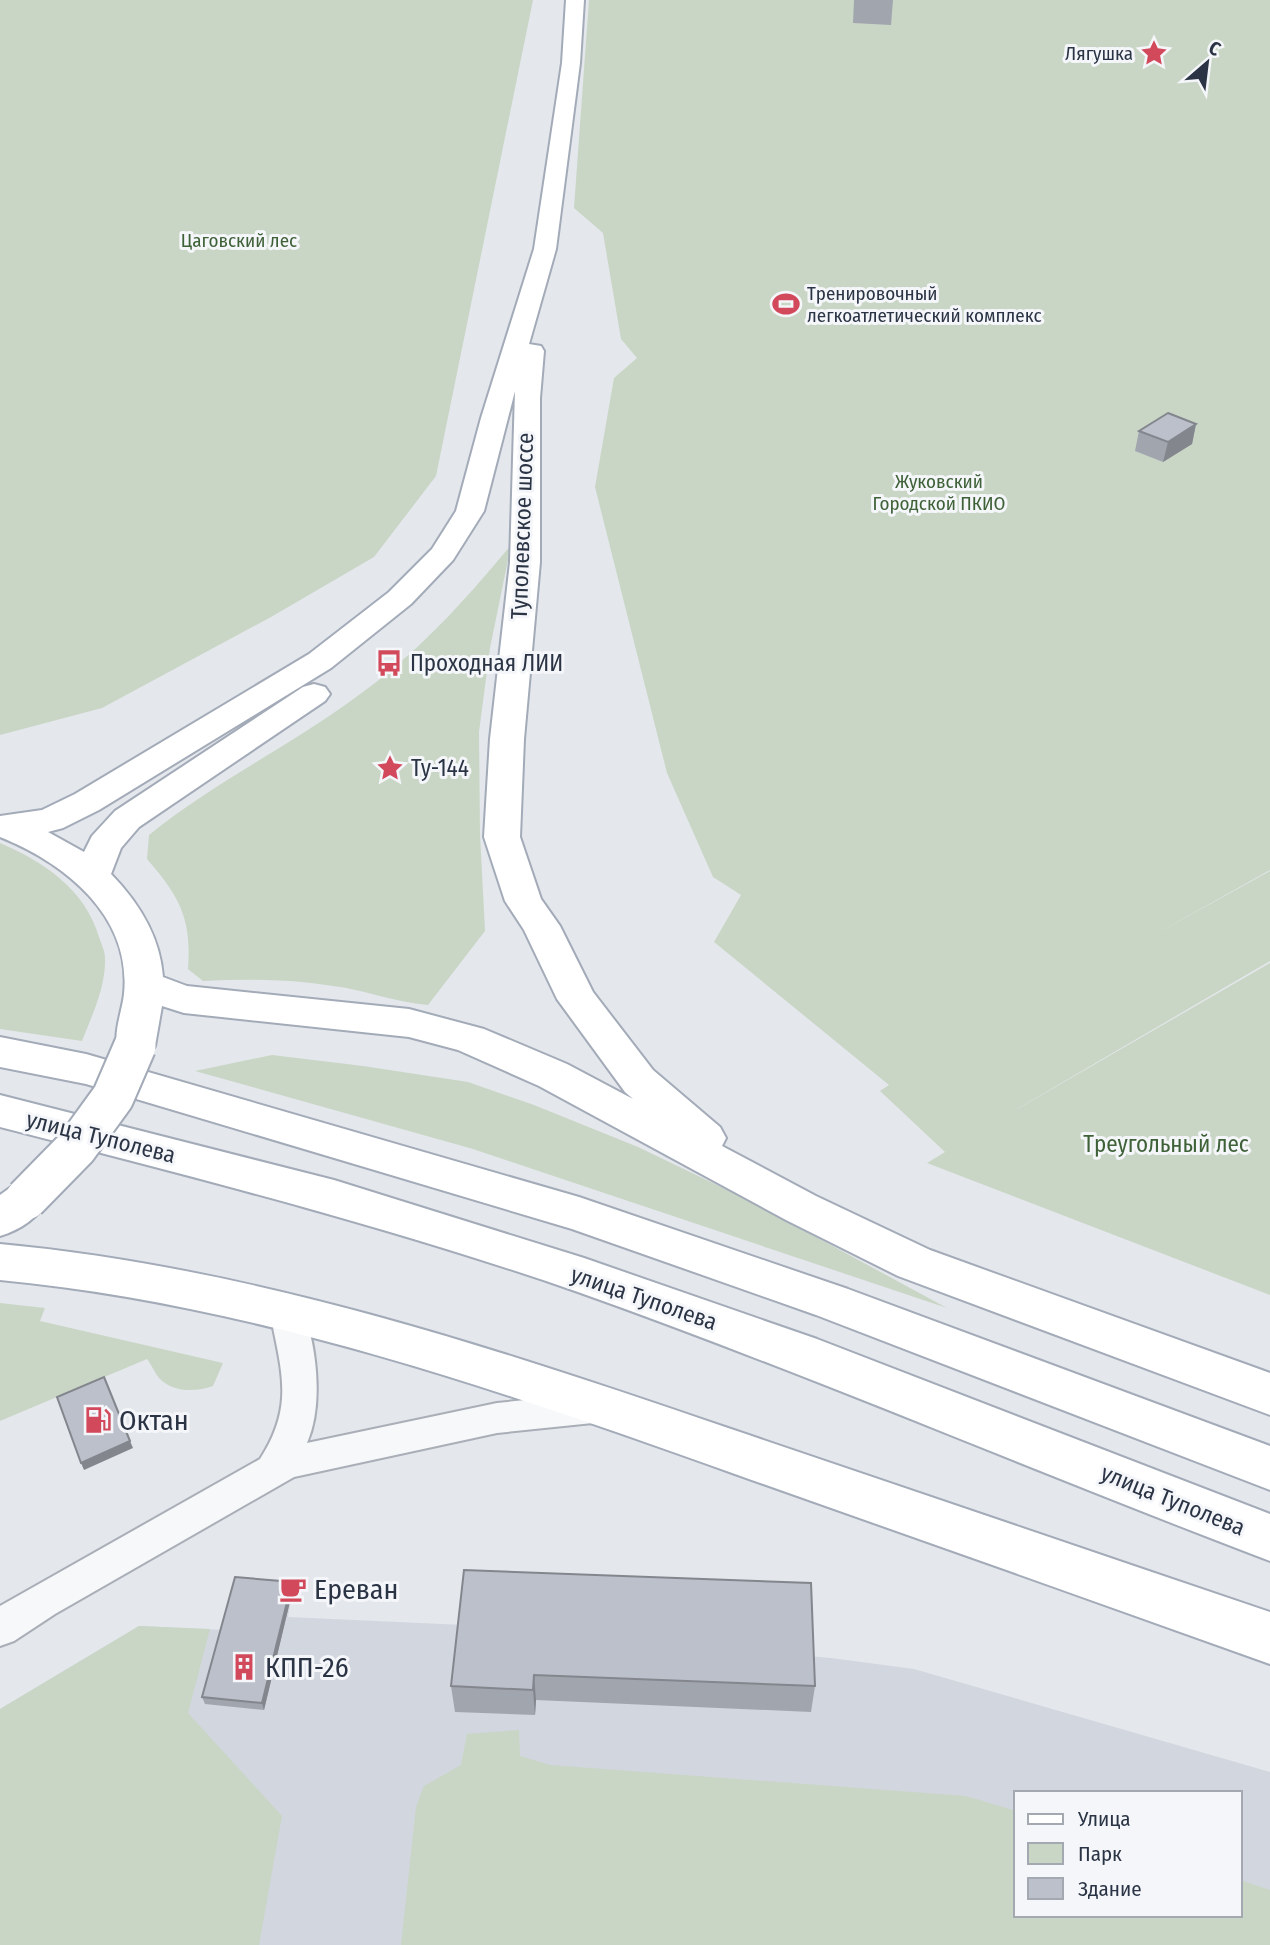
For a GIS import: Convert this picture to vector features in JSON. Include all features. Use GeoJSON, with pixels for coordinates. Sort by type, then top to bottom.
{"type":"FeatureCollection","features":[{"type":"Feature","properties":{"kind":"main road","name":"Туполевское шоссе"},"geometry":{"type":"LineString","coordinates":[[5,826],[51,820],[87,802],[320,661],[400,598],[443,554],[470,511],[494,418],[545,249],[571,63],[575,0]]}},
{"type":"Feature","properties":{"kind":"main road","name":"Туполевское шоссе"},"geometry":{"type":"LineString","coordinates":[[93,875],[104,844],[127,818],[345,673],[411,622],[464,567],[498,515],[527,398],[532,362],[536,282]]}},
{"type":"Feature","properties":{"kind":"main road","name":"Туполевское шоссе"},"geometry":{"type":"LineString","coordinates":[[527,398],[525,562],[507,739],[502,837],[523,901],[541,926],[577,999],[639,1081],[709,1142],[801,1208]]}},
{"type":"Feature","properties":{"kind":"main road"},"geometry":{"type":"LineString","coordinates":[[5,826],[54,848],[93,875],[120,906],[138,944],[145,985],[135,1046],[113,1097],[76,1149],[13,1209]]}},
{"type":"Feature","properties":{"kind":"main road"},"geometry":{"type":"LineString","coordinates":[[145,985],[184,999],[409,1023],[470,1039],[553,1075],[801,1208],[914,1263],[1270,1394]]}},
{"type":"Feature","properties":{"kind":"main road"},"geometry":{"type":"LineString","coordinates":[[0,1052],[86,1069],[579,1214],[832,1302],[1270,1468]]}},
{"type":"Feature","properties":{"kind":"main road","name":"улица Туполева"},"geometry":{"type":"LineString","coordinates":[[0,1111],[334,1197],[584,1276],[800,1353],[1270,1538]]}},
{"type":"Feature","properties":{"kind":"main road"},"geometry":{"type":"LineString","coordinates":[[0,1262],[43,1266],[213,1295],[385,1339],[603,1406],[1270,1638]]}},
{"type":"Feature","properties":{"kind":"street"},"geometry":{"type":"LineString","coordinates":[[274,1471],[297,1432],[303,1407],[287,1312]]}},
{"type":"Feature","properties":{"kind":"street"},"geometry":{"type":"LineString","coordinates":[[0,1628],[42,1601],[287,1463],[497,1418],[603,1406]]}},
{"type":"Feature","properties":{"kind":"shaded area"},"geometry":{"type":"Polygon","coordinates":[[[237,1584],[293,1589],[288,1617],[464,1625],[831,1658],[914,1669],[1270,1772],[1270,1945],[0,1945],[0,1709],[139,1626],[224,1630],[237,1584]]]}},
{"type":"Feature","properties":{"kind":"green space","name":"Цаговский лес"},"geometry":{"type":"Polygon","coordinates":[[[0,0],[533,0],[436,476],[374,557],[271,617],[102,708],[0,735],[0,0]]]}},
{"type":"Feature","properties":{"kind":"green space","name":"Жуковский Городской ПКИО"},"geometry":{"type":"Polygon","coordinates":[[[589,0],[1270,0],[1270,870],[1156,934],[1270,871],[1270,961],[993,1123],[1270,963],[1270,1295],[927,1163],[945,1152],[880,1091],[889,1085],[714,942],[741,895],[713,877],[667,773],[595,487],[614,378],[637,358],[621,339],[603,233],[574,208],[589,0]]]}},
{"type":"Feature","properties":{"kind":"green space"},"geometry":{"type":"Polygon","coordinates":[[[511,545],[490,648],[479,732],[485,931],[428,1005],[317,984],[268,980],[203,981],[188,969],[188,936],[181,909],[147,859],[149,835],[198,799],[327,717],[375,683],[437,628],[511,545]]]}},
{"type":"Feature","properties":{"kind":"green space"},"geometry":{"type":"Polygon","coordinates":[[[0,843],[32,859],[61,879],[84,905],[93,920],[104,953],[105,969],[98,1001],[82,1041],[0,1029],[0,843]]]}},
{"type":"Feature","properties":{"kind":"green space"},"geometry":{"type":"Polygon","coordinates":[[[272,1055],[468,1082],[534,1105],[638,1147],[744,1198],[947,1308],[473,1149],[195,1071],[272,1055]]]}},
{"type":"Feature","properties":{"kind":"green space"},"geometry":{"type":"Polygon","coordinates":[[[0,1303],[45,1308],[40,1321],[223,1363],[213,1386],[185,1390],[165,1383],[147,1359],[0,1421],[0,1303]]]}},
{"type":"Feature","properties":{"kind":"green space"},"geometry":{"type":"Polygon","coordinates":[[[139,1626],[210,1629],[188,1713],[282,1816],[259,1945],[0,1945],[0,1709],[139,1626]]]}},
{"type":"Feature","properties":{"kind":"green space"},"geometry":{"type":"Polygon","coordinates":[[[519,1730],[520,1756],[550,1765],[966,1796],[1014,1810],[1014,1917],[1242,1917],[1242,1881],[1270,1890],[1270,1945],[401,1945],[416,1807],[424,1786],[461,1765],[467,1734],[519,1730]]]}},
{"type":"Feature","properties":{"kind":"building"},"geometry":{"type":"Polygon","coordinates":[[[1168,413],[1196,424],[1168,442],[1139,431],[1168,413]]]}},
{"type":"Feature","properties":{"kind":"building"},"geometry":{"type":"Polygon","coordinates":[[[104,1377],[130,1441],[81,1463],[57,1397],[104,1377]]]}},
{"type":"Feature","properties":{"kind":"building"},"geometry":{"type":"Polygon","coordinates":[[[464,1570],[811,1583],[815,1686],[534,1675],[533,1690],[451,1686],[464,1570]]]}},
{"type":"Feature","properties":{"kind":"building","name":"КПП-26"},"geometry":{"type":"Polygon","coordinates":[[[235,1577],[292,1582],[262,1703],[202,1697],[235,1577]]]}},
{"type":"Feature","properties":{"kind":"place","name":"Лягушка"},"geometry":{"type":"Point","coordinates":[1154,53]}},
{"type":"Feature","properties":{"kind":"place","name":"Тренировочный легкоатлетический комплекс"},"geometry":{"type":"Point","coordinates":[786,304]}},
{"type":"Feature","properties":{"kind":"place","name":"Проходная ЛИИ"},"geometry":{"type":"Point","coordinates":[389,663]}},
{"type":"Feature","properties":{"kind":"place","name":"Ty-144"},"geometry":{"type":"Point","coordinates":[390,768]}},
{"type":"Feature","properties":{"kind":"place","name":"Октан"},"geometry":{"type":"Point","coordinates":[98,1420]}},
{"type":"Feature","properties":{"kind":"place","name":"Ереван"},"geometry":{"type":"Point","coordinates":[293,1589]}},
{"type":"Feature","properties":{"kind":"place","name":"КПП-26"},"geometry":{"type":"Point","coordinates":[244,1667]}},
{"type":"Feature","properties":{"kind":"park label","name":"Треугольный лес"},"geometry":{"type":"Point","coordinates":[1166,1144]}}]}
